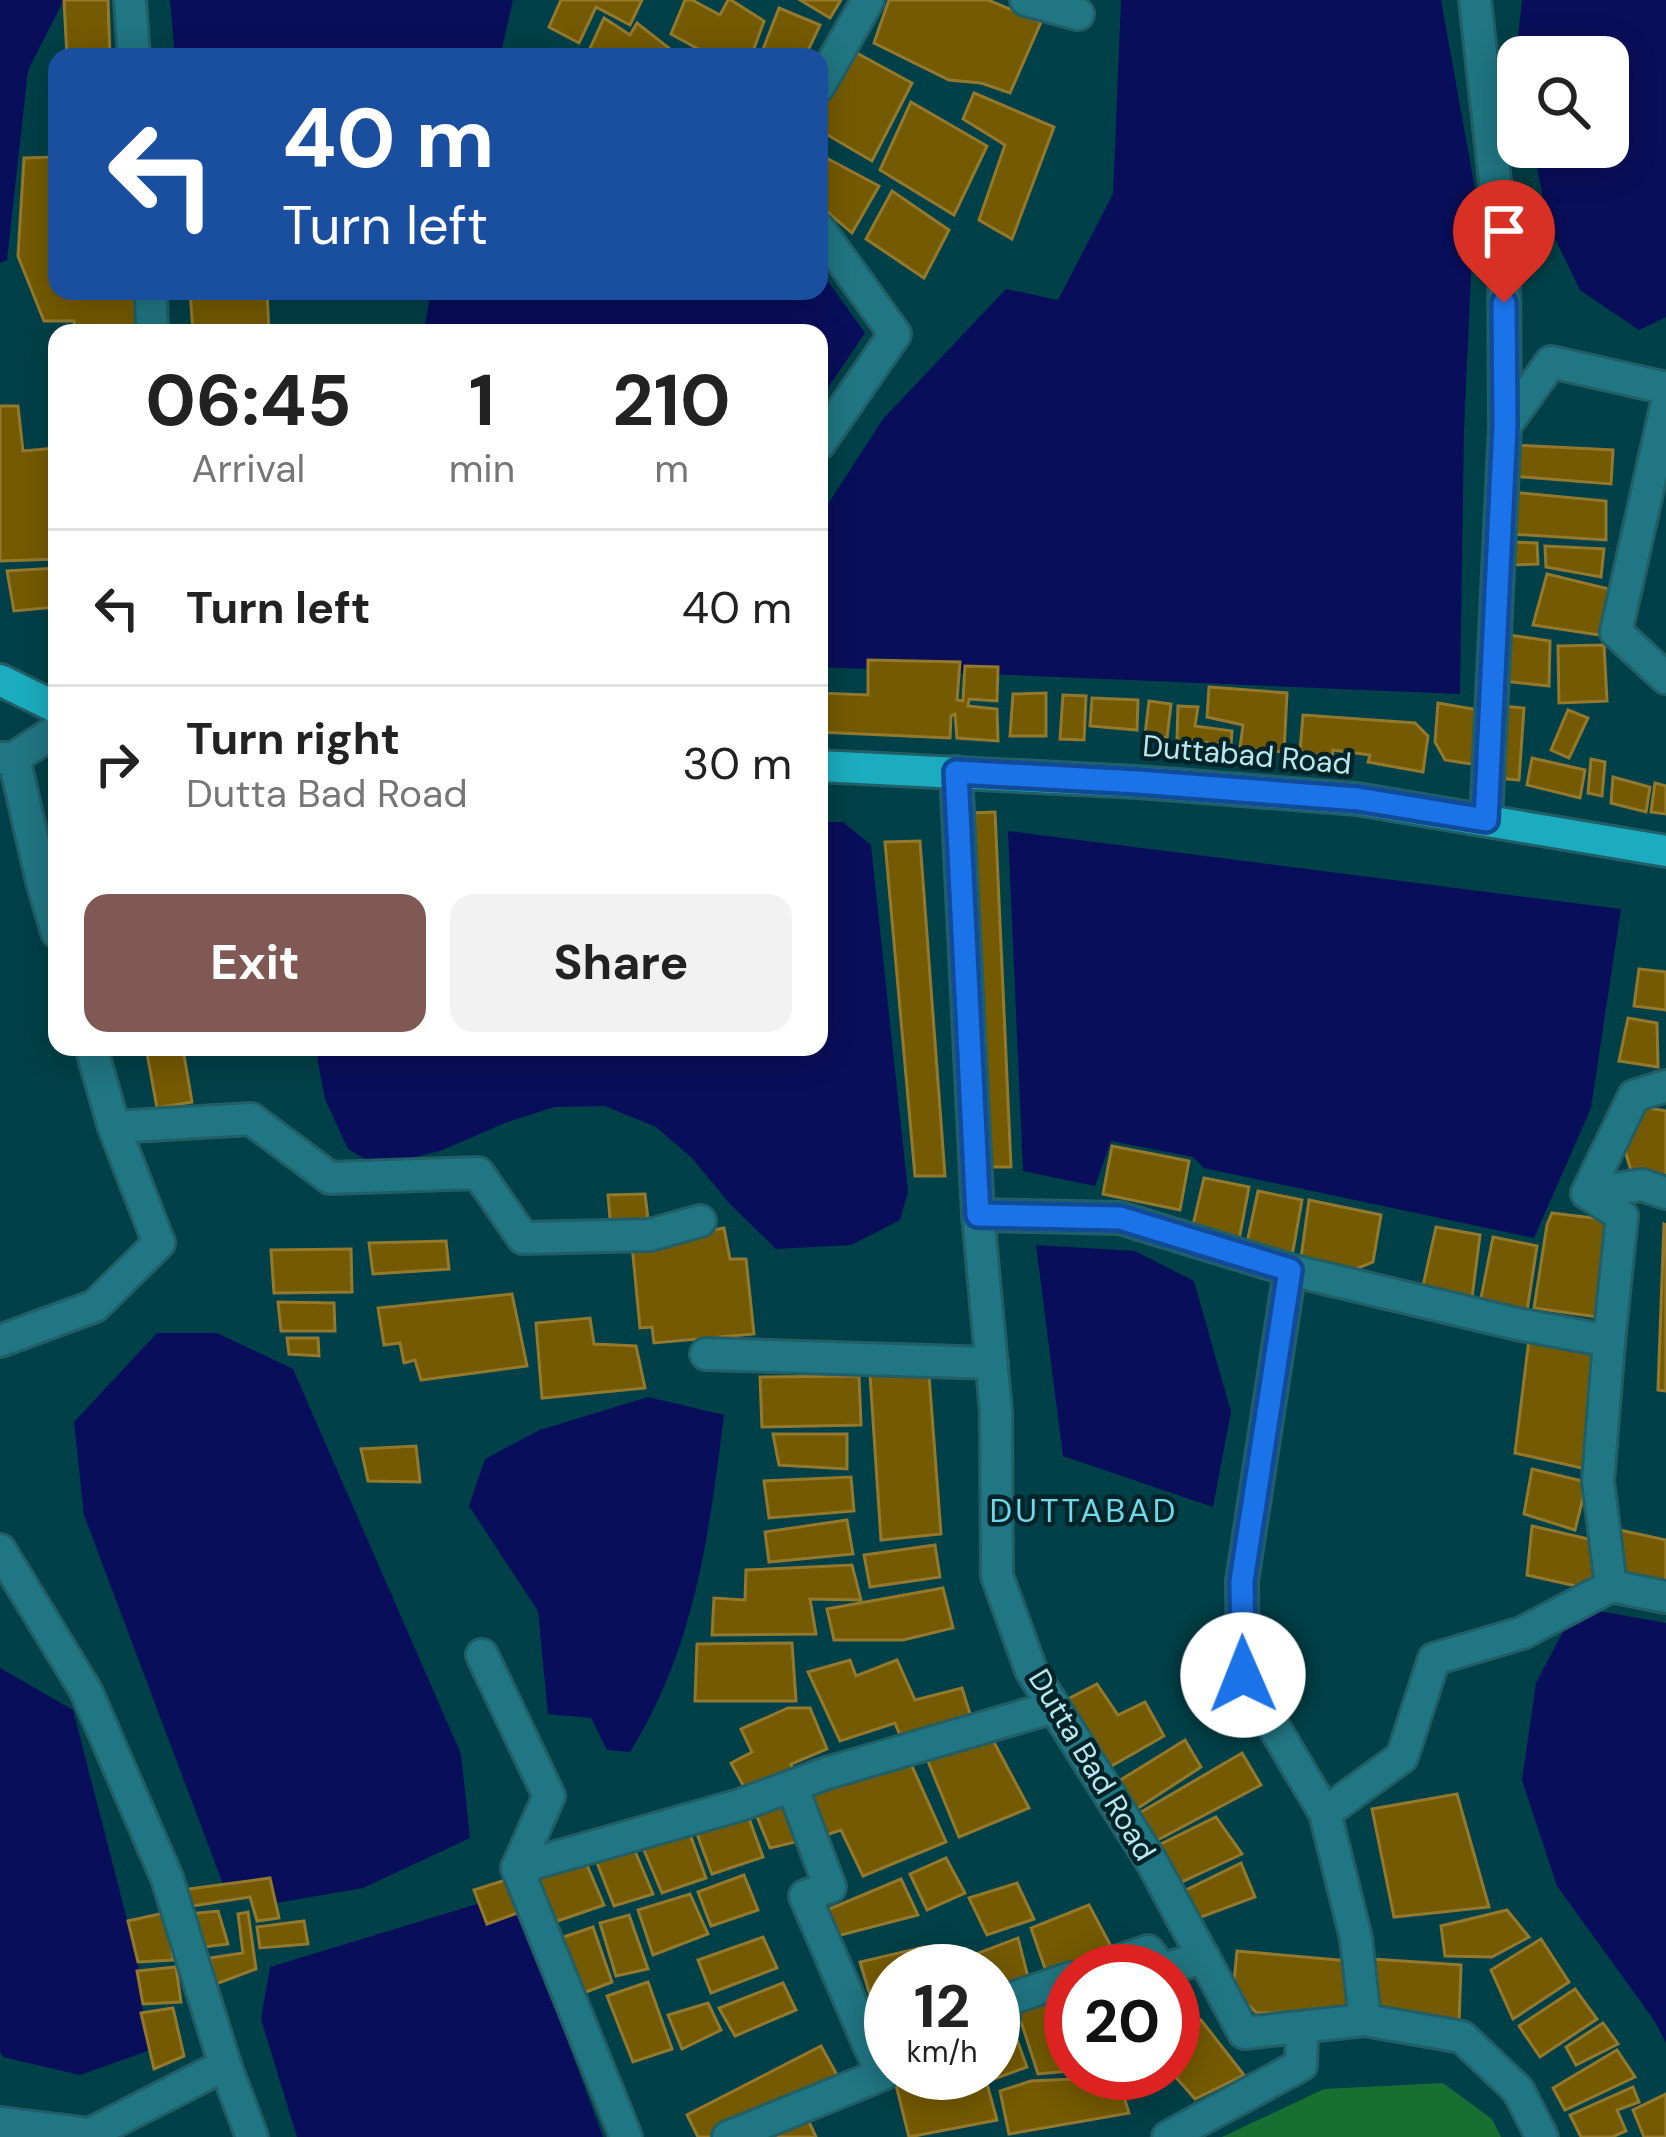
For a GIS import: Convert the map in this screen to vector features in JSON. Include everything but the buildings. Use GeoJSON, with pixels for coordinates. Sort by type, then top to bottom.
{"type":"FeatureCollection","features":[{"type":"Feature","properties":{"kind":"main road"},"geometry":{"type":"LineString","coordinates":[[0,680],[48,704]]}},
{"type":"Feature","properties":{"kind":"main road","name":"Duttabad Road"},"geometry":{"type":"LineString","coordinates":[[828,766],[1358,799],[1666,850]]}},
{"type":"Feature","properties":{"kind":"street"},"geometry":{"type":"LineString","coordinates":[[130,0],[133,48]]}},
{"type":"Feature","properties":{"kind":"street"},"geometry":{"type":"LineString","coordinates":[[828,70],[868,0]]}},
{"type":"Feature","properties":{"kind":"street"},"geometry":{"type":"LineString","coordinates":[[1026,0],[1078,14]]}},
{"type":"Feature","properties":{"kind":"street"},"geometry":{"type":"LineString","coordinates":[[1475,0],[1504,262],[1505,426],[1486,820]]}},
{"type":"Feature","properties":{"kind":"street"},"geometry":{"type":"LineString","coordinates":[[828,241],[895,334],[828,430]]}},
{"type":"Feature","properties":{"kind":"street"},"geometry":{"type":"LineString","coordinates":[[1505,426],[1551,362],[1666,388]]}},
{"type":"Feature","properties":{"kind":"street"},"geometry":{"type":"LineString","coordinates":[[1665,420],[1616,632],[1666,678]]}},
{"type":"Feature","properties":{"kind":"street"},"geometry":{"type":"LineString","coordinates":[[48,735],[7,758],[48,901]]}},
{"type":"Feature","properties":{"kind":"street","name":"Dutta Bad Road"},"geometry":{"type":"LineString","coordinates":[[956,772],[978,1215],[996,1412],[997,1576],[1031,1670],[1153,1864],[1244,2033],[1364,2020],[1462,2037],[1518,2090],[1542,2137]]}},
{"type":"Feature","properties":{"kind":"street"},"geometry":{"type":"LineString","coordinates":[[0,1341],[95,1306],[159,1244],[114,1126],[94,1056]]}},
{"type":"Feature","properties":{"kind":"street"},"geometry":{"type":"LineString","coordinates":[[1587,1193],[1634,1096],[1666,1086]]}},
{"type":"Feature","properties":{"kind":"street"},"geometry":{"type":"LineString","coordinates":[[114,1126],[251,1119],[330,1178],[478,1173],[523,1238],[650,1235],[700,1222]]}},
{"type":"Feature","properties":{"kind":"street"},"geometry":{"type":"LineString","coordinates":[[1587,1193],[1642,1185],[1666,1192]]}},
{"type":"Feature","properties":{"kind":"street"},"geometry":{"type":"LineString","coordinates":[[1587,1193],[1622,1216],[1598,1481],[1611,1586]]}},
{"type":"Feature","properties":{"kind":"street"},"geometry":{"type":"LineString","coordinates":[[978,1215],[1120,1218],[1290,1270],[1609,1341]]}},
{"type":"Feature","properties":{"kind":"street"},"geometry":{"type":"LineString","coordinates":[[1290,1270],[1242,1581],[1243,1675],[1325,1813],[1356,1938],[1364,2020]]}},
{"type":"Feature","properties":{"kind":"street"},"geometry":{"type":"LineString","coordinates":[[706,1354],[992,1363]]}},
{"type":"Feature","properties":{"kind":"street"},"geometry":{"type":"LineString","coordinates":[[0,1550],[86,1690],[167,1878],[252,2137]]}},
{"type":"Feature","properties":{"kind":"street"},"geometry":{"type":"LineString","coordinates":[[1325,1813],[1402,1756],[1434,1659],[1522,1633],[1611,1586],[1666,1597]]}},
{"type":"Feature","properties":{"kind":"street"},"geometry":{"type":"LineString","coordinates":[[482,1655],[549,1796],[517,1868],[626,2137]]}},
{"type":"Feature","properties":{"kind":"street"},"geometry":{"type":"LineString","coordinates":[[517,1868],[1054,1707]]}},
{"type":"Feature","properties":{"kind":"street"},"geometry":{"type":"LineString","coordinates":[[791,1786],[830,1887],[805,1895],[864,2011]]}},
{"type":"Feature","properties":{"kind":"street"},"geometry":{"type":"LineString","coordinates":[[1200,1959],[1204,1958]]}},
{"type":"Feature","properties":{"kind":"street"},"geometry":{"type":"LineString","coordinates":[[1168,2137],[1300,2065],[1302,2027]]}},
{"type":"Feature","properties":{"kind":"street"},"geometry":{"type":"LineString","coordinates":[[0,2123],[90,2134],[225,2065]]}},
{"type":"Feature","properties":{"kind":"street"},"geometry":{"type":"LineString","coordinates":[[728,2137],[864,2082]]}},
{"type":"Feature","properties":{"kind":"green space"},"geometry":{"type":"Polygon","coordinates":[[[1443,2083],[1492,2119],[1501,2137],[1222,2137],[1324,2089],[1443,2083]]]}},
{"type":"Feature","properties":{"kind":"shaded area"},"geometry":{"type":"Polygon","coordinates":[[[0,0],[64,0],[28,70],[7,260],[0,263],[0,0]]]}},
{"type":"Feature","properties":{"kind":"shaded area"},"geometry":{"type":"Polygon","coordinates":[[[170,0],[513,0],[502,48],[174,48],[170,0]]]}},
{"type":"Feature","properties":{"kind":"shaded area"},"geometry":{"type":"Polygon","coordinates":[[[1121,0],[1441,0],[1475,189],[1464,429],[1460,694],[828,667],[828,504],[883,419],[1006,289],[1058,300],[1113,194],[1121,0]]]}},
{"type":"Feature","properties":{"kind":"shaded area"},"geometry":{"type":"Polygon","coordinates":[[[1522,0],[1666,0],[1666,317],[1639,330],[1580,290],[1548,224],[1537,168],[1629,168],[1629,36],[1518,36],[1522,0]]]}},
{"type":"Feature","properties":{"kind":"shaded area"},"geometry":{"type":"Polygon","coordinates":[[[828,282],[865,333],[828,388],[828,324],[425,324],[429,300],[828,300],[828,282]]]}},
{"type":"Feature","properties":{"kind":"shaded area"},"geometry":{"type":"Polygon","coordinates":[[[828,822],[843,822],[871,845],[908,1192],[900,1220],[851,1245],[776,1249],[692,1158],[656,1127],[605,1106],[554,1107],[440,1151],[377,1166],[348,1149],[325,1099],[317,1056],[828,1056],[828,822]]]}},
{"type":"Feature","properties":{"kind":"shaded area"},"geometry":{"type":"Polygon","coordinates":[[[1008,831],[1621,909],[1591,1108],[1534,1238],[1204,1168],[1193,1157],[1111,1141],[1095,1186],[1023,1171],[1008,831]]]}},
{"type":"Feature","properties":{"kind":"shaded area"},"geometry":{"type":"Polygon","coordinates":[[[1036,1245],[1135,1251],[1194,1281],[1231,1412],[1213,1507],[1063,1456],[1036,1245]]]}},
{"type":"Feature","properties":{"kind":"shaded area"},"geometry":{"type":"Polygon","coordinates":[[[157,1333],[217,1333],[293,1369],[461,1754],[470,1838],[363,1888],[276,1903],[270,1878],[223,1884],[84,1515],[74,1422],[157,1333]]]}},
{"type":"Feature","properties":{"kind":"shaded area"},"geometry":{"type":"Polygon","coordinates":[[[648,1397],[724,1415],[696,1590],[670,1672],[630,1752],[607,1750],[591,1718],[548,1714],[538,1611],[469,1506],[485,1459],[540,1430],[648,1397]]]}},
{"type":"Feature","properties":{"kind":"shaded area"},"geometry":{"type":"Polygon","coordinates":[[[1576,1607],[1666,1623],[1666,2043],[1557,1886],[1522,1780],[1536,1683],[1576,1607]]]}},
{"type":"Feature","properties":{"kind":"shaded area"},"geometry":{"type":"Polygon","coordinates":[[[0,1668],[73,1710],[138,1962],[150,2050],[80,2075],[3,2057],[0,2052],[0,1668]]]}},
{"type":"Feature","properties":{"kind":"shaded area"},"geometry":{"type":"Polygon","coordinates":[[[513,1893],[603,2137],[297,2137],[261,2019],[270,1967],[513,1893]]]}},
{"type":"Feature","properties":{"kind":"district","name":"DUTTABAD"},"geometry":{"type":"Point","coordinates":[1084,1510]}},
{"type":"Feature","properties":{"kind":"route"},"geometry":{"type":"LineString","coordinates":[[1243,1675],[1242,1581],[1290,1270],[1120,1218],[978,1215],[956,772],[1358,799],[1486,820],[1505,426],[1504,303]]}}]}
